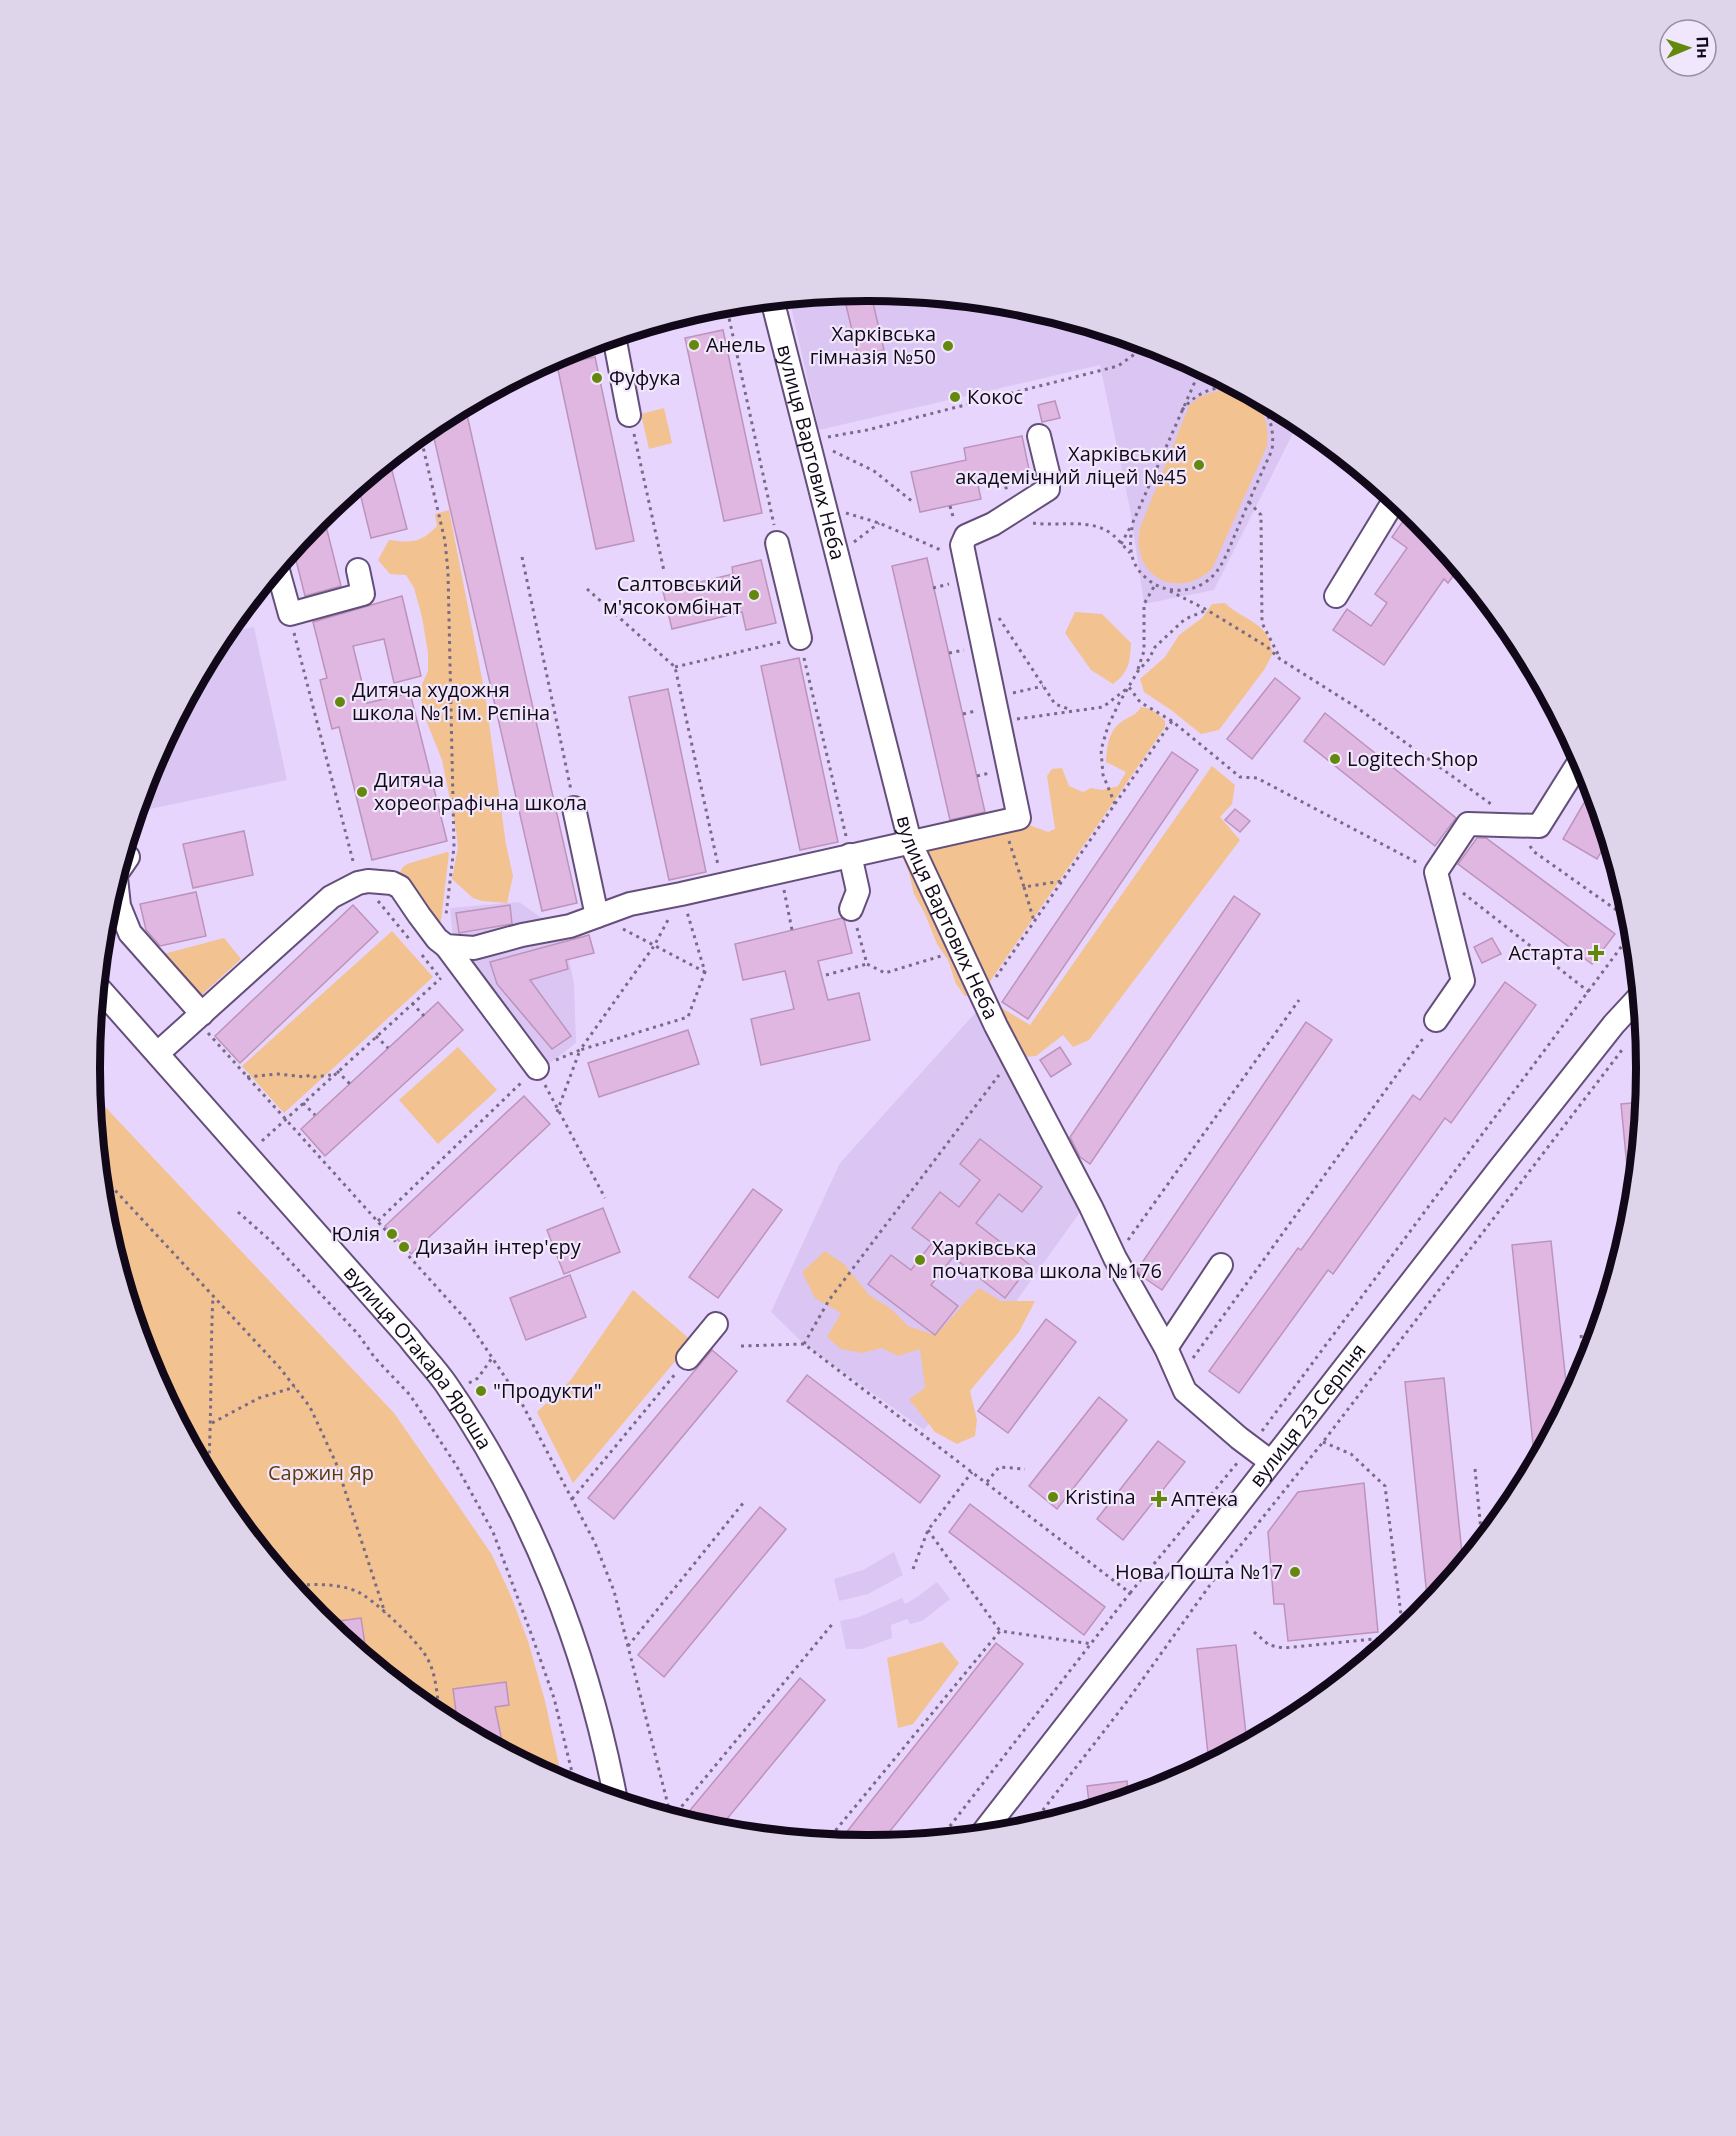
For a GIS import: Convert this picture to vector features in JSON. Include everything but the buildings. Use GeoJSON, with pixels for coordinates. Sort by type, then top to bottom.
{"type":"FeatureCollection","features":[{"type":"Feature","properties":{"kind":"street","name":"вулиця Вартових Неба"},"geometry":{"type":"LineString","coordinates":[[774,306],[910,842],[996,1026],[1091,1207],[1115,1258],[1166,1348],[1185,1390],[1271,1462]]}},
{"type":"Feature","properties":{"kind":"street"},"geometry":{"type":"LineString","coordinates":[[615,343],[629,415]]}},
{"type":"Feature","properties":{"kind":"street"},"geometry":{"type":"LineString","coordinates":[[435,946],[474,948],[522,935],[570,926],[630,904],[1019,818],[962,545],[966,536],[1008,515],[1048,489],[1048,473],[1040,436]]}},
{"type":"Feature","properties":{"kind":"street"},"geometry":{"type":"LineString","coordinates":[[1336,596],[1391,506]]}},
{"type":"Feature","properties":{"kind":"street"},"geometry":{"type":"LineString","coordinates":[[777,543],[800,638]]}},
{"type":"Feature","properties":{"kind":"street"},"geometry":{"type":"LineString","coordinates":[[279,576],[290,614],[363,594],[358,570]]}},
{"type":"Feature","properties":{"kind":"street"},"geometry":{"type":"LineString","coordinates":[[1436,1020],[1463,981],[1436,872],[1468,825],[1539,826],[1575,769]]}},
{"type":"Feature","properties":{"kind":"street"},"geometry":{"type":"LineString","coordinates":[[574,808],[597,916]]}},
{"type":"Feature","properties":{"kind":"street"},"geometry":{"type":"LineString","coordinates":[[850,855],[858,891],[851,909]]}},
{"type":"Feature","properties":{"kind":"street"},"geometry":{"type":"LineString","coordinates":[[158,1053],[331,897],[358,883],[377,881],[392,883],[400,887],[435,946],[464,971],[537,1068]]}},
{"type":"Feature","properties":{"kind":"street"},"geometry":{"type":"LineString","coordinates":[[119,903],[130,933],[202,1014]]}},
{"type":"Feature","properties":{"kind":"street","name":"вулиця Отакара Яроша"},"geometry":{"type":"LineString","coordinates":[[104,994],[409,1338],[445,1383],[477,1432],[519,1507],[565,1614],[593,1702],[614,1792]]}},
{"type":"Feature","properties":{"kind":"street","name":"вулиця 23 Серпня"},"geometry":{"type":"LineString","coordinates":[[988,1826],[1507,1159],[1614,1024],[1633,1005]]}},
{"type":"Feature","properties":{"kind":"street"},"geometry":{"type":"LineString","coordinates":[[1166,1348],[1221,1265]]}},
{"type":"Feature","properties":{"kind":"street"},"geometry":{"type":"LineString","coordinates":[[688,1358],[716,1324]]}},
{"type":"Feature","properties":{"kind":"path"},"geometry":{"type":"LineString","coordinates":[[728,313],[777,543]]}},
{"type":"Feature","properties":{"kind":"path"},"geometry":{"type":"LineString","coordinates":[[809,441],[867,430],[1118,366],[1140,351]]}},
{"type":"Feature","properties":{"kind":"path"},"geometry":{"type":"LineString","coordinates":[[1121,544],[1133,522],[1198,376]]}},
{"type":"Feature","properties":{"kind":"path"},"geometry":{"type":"LineString","coordinates":[[1182,410],[1199,394],[1221,387]]}},
{"type":"Feature","properties":{"kind":"path"},"geometry":{"type":"LineString","coordinates":[[1168,590],[1200,586],[1217,571],[1272,450],[1273,438],[1267,412]]}},
{"type":"Feature","properties":{"kind":"path"},"geometry":{"type":"LineString","coordinates":[[629,415],[664,571]]}},
{"type":"Feature","properties":{"kind":"path"},"geometry":{"type":"LineString","coordinates":[[809,441],[874,471],[913,502]]}},
{"type":"Feature","properties":{"kind":"path"},"geometry":{"type":"LineString","coordinates":[[422,444],[445,541],[448,572],[454,847],[447,910],[435,946],[440,978]]}},
{"type":"Feature","properties":{"kind":"path"},"geometry":{"type":"LineString","coordinates":[[1249,501],[1261,515],[1262,623],[1280,659]]}},
{"type":"Feature","properties":{"kind":"path"},"geometry":{"type":"LineString","coordinates":[[824,506],[879,523],[964,560]]}},
{"type":"Feature","properties":{"kind":"path"},"geometry":{"type":"LineString","coordinates":[[950,506],[954,520]]}},
{"type":"Feature","properties":{"kind":"path"},"geometry":{"type":"LineString","coordinates":[[1008,515],[1041,525],[1085,524],[1104,529],[1121,544],[1131,555],[1140,572],[1155,585],[1207,610],[1266,646],[1280,659],[1356,707],[1503,812],[1533,851],[1620,912]]}},
{"type":"Feature","properties":{"kind":"path"},"geometry":{"type":"LineString","coordinates":[[1131,555],[1130,538],[1133,522]]}},
{"type":"Feature","properties":{"kind":"path"},"geometry":{"type":"LineString","coordinates":[[837,555],[879,523]]}},
{"type":"Feature","properties":{"kind":"path"},"geometry":{"type":"LineString","coordinates":[[522,556],[574,808]]}},
{"type":"Feature","properties":{"kind":"path"},"geometry":{"type":"LineString","coordinates":[[933,588],[949,584]]}},
{"type":"Feature","properties":{"kind":"path"},"geometry":{"type":"LineString","coordinates":[[1115,804],[1103,775],[1101,750],[1108,726],[1138,671],[1144,651],[1144,604],[1155,585]]}},
{"type":"Feature","properties":{"kind":"path"},"geometry":{"type":"LineString","coordinates":[[586,590],[675,667],[722,884]]}},
{"type":"Feature","properties":{"kind":"path"},"geometry":{"type":"LineString","coordinates":[[1138,671],[1149,659],[1155,647],[1171,630],[1185,619],[1207,610]]}},
{"type":"Feature","properties":{"kind":"path"},"geometry":{"type":"LineString","coordinates":[[290,614],[358,883],[369,891],[415,946]]}},
{"type":"Feature","properties":{"kind":"path"},"geometry":{"type":"LineString","coordinates":[[996,615],[1007,628],[1055,704],[1072,711]]}},
{"type":"Feature","properties":{"kind":"path"},"geometry":{"type":"LineString","coordinates":[[675,667],[800,638],[850,855]]}},
{"type":"Feature","properties":{"kind":"path"},"geometry":{"type":"LineString","coordinates":[[949,653],[964,650]]}},
{"type":"Feature","properties":{"kind":"path"},"geometry":{"type":"LineString","coordinates":[[1016,692],[1043,686]]}},
{"type":"Feature","properties":{"kind":"path"},"geometry":{"type":"LineString","coordinates":[[1024,717],[1103,707],[1129,687]]}},
{"type":"Feature","properties":{"kind":"path"},"geometry":{"type":"LineString","coordinates":[[1129,687],[1140,702],[1172,721],[1240,777],[1257,778]]}},
{"type":"Feature","properties":{"kind":"path"},"geometry":{"type":"LineString","coordinates":[[963,714],[978,711]]}},
{"type":"Feature","properties":{"kind":"path"},"geometry":{"type":"LineString","coordinates":[[983,996],[1172,721]]}},
{"type":"Feature","properties":{"kind":"path"},"geometry":{"type":"LineString","coordinates":[[977,776],[992,773]]}},
{"type":"Feature","properties":{"kind":"path"},"geometry":{"type":"LineString","coordinates":[[1009,843],[1034,921]]}},
{"type":"Feature","properties":{"kind":"path"},"geometry":{"type":"LineString","coordinates":[[780,871],[792,930]]}},
{"type":"Feature","properties":{"kind":"path"},"geometry":{"type":"LineString","coordinates":[[1024,887],[1062,881]]}},
{"type":"Feature","properties":{"kind":"path"},"geometry":{"type":"LineString","coordinates":[[557,1112],[580,1050],[654,946],[681,894]]}},
{"type":"Feature","properties":{"kind":"path"},"geometry":{"type":"LineString","coordinates":[[378,1221],[537,1068],[580,1050],[688,1017],[705,972],[681,894]]}},
{"type":"Feature","properties":{"kind":"path"},"geometry":{"type":"LineString","coordinates":[[851,909],[867,964]]}},
{"type":"Feature","properties":{"kind":"path"},"geometry":{"type":"LineString","coordinates":[[597,916],[705,972]]}},
{"type":"Feature","properties":{"kind":"path"},"geometry":{"type":"LineString","coordinates":[[946,1831],[1131,1593],[1251,1447],[1625,943]]}},
{"type":"Feature","properties":{"kind":"path"},"geometry":{"type":"LineString","coordinates":[[435,946],[440,978]]}},
{"type":"Feature","properties":{"kind":"path"},"geometry":{"type":"LineString","coordinates":[[826,975],[867,964],[885,973],[960,950]]}},
{"type":"Feature","properties":{"kind":"path"},"geometry":{"type":"LineString","coordinates":[[440,978],[452,981],[464,971]]}},
{"type":"Feature","properties":{"kind":"path"},"geometry":{"type":"LineString","coordinates":[[248,1154],[440,978]]}},
{"type":"Feature","properties":{"kind":"path"},"geometry":{"type":"LineString","coordinates":[[1115,1258],[1299,1000]]}},
{"type":"Feature","properties":{"kind":"path"},"geometry":{"type":"LineString","coordinates":[[412,1003],[424,1016]]}},
{"type":"Feature","properties":{"kind":"path"},"geometry":{"type":"LineString","coordinates":[[1180,1376],[1436,1020]]}},
{"type":"Feature","properties":{"kind":"path"},"geometry":{"type":"LineString","coordinates":[[376,1036],[388,1048]]}},
{"type":"Feature","properties":{"kind":"path"},"geometry":{"type":"LineString","coordinates":[[1038,1816],[1125,1704],[1220,1571],[1323,1442],[1625,1046]]}},
{"type":"Feature","properties":{"kind":"path"},"geometry":{"type":"LineString","coordinates":[[804,1344],[829,1300],[1013,1057]]}},
{"type":"Feature","properties":{"kind":"path"},"geometry":{"type":"LineString","coordinates":[[537,1068],[557,1112],[605,1198]]}},
{"type":"Feature","properties":{"kind":"path"},"geometry":{"type":"LineString","coordinates":[[337,1071],[350,1084]]}},
{"type":"Feature","properties":{"kind":"path"},"geometry":{"type":"LineString","coordinates":[[247,1077],[270,1074],[305,1077],[333,1075]]}},
{"type":"Feature","properties":{"kind":"path"},"geometry":{"type":"LineString","coordinates":[[303,1103],[315,1115]]}},
{"type":"Feature","properties":{"kind":"path"},"geometry":{"type":"LineString","coordinates":[[110,1184],[280,1368],[310,1407],[336,1463],[385,1613]]}},
{"type":"Feature","properties":{"kind":"path"},"geometry":{"type":"LineString","coordinates":[[238,1212],[273,1243],[358,1334],[375,1358],[410,1395],[456,1465],[493,1532],[509,1574],[554,1698],[574,1777]]}},
{"type":"Feature","properties":{"kind":"path"},"geometry":{"type":"LineString","coordinates":[[209,1461],[212,1423],[210,1349],[213,1296]]}},
{"type":"Feature","properties":{"kind":"path"},"geometry":{"type":"LineString","coordinates":[[1581,1335],[1582,1348]]}},
{"type":"Feature","properties":{"kind":"path"},"geometry":{"type":"LineString","coordinates":[[741,1346],[804,1344],[1131,1593]]}},
{"type":"Feature","properties":{"kind":"path"},"geometry":{"type":"LineString","coordinates":[[465,1386],[478,1378],[492,1358]]}},
{"type":"Feature","properties":{"kind":"path"},"geometry":{"type":"LineString","coordinates":[[572,1499],[688,1358]]}},
{"type":"Feature","properties":{"kind":"path"},"geometry":{"type":"LineString","coordinates":[[212,1423],[234,1409],[259,1398],[295,1387]]}},
{"type":"Feature","properties":{"kind":"path"},"geometry":{"type":"LineString","coordinates":[[1323,1442],[1351,1454],[1385,1486],[1401,1615],[1404,1618]]}},
{"type":"Feature","properties":{"kind":"path"},"geometry":{"type":"LineString","coordinates":[[987,1482],[999,1467],[1025,1469]]}},
{"type":"Feature","properties":{"kind":"path"},"geometry":{"type":"LineString","coordinates":[[1475,1469],[1481,1530]]}},
{"type":"Feature","properties":{"kind":"path"},"geometry":{"type":"LineString","coordinates":[[913,1569],[928,1530],[972,1472]]}},
{"type":"Feature","properties":{"kind":"path"},"geometry":{"type":"LineString","coordinates":[[628,1646],[744,1502]]}},
{"type":"Feature","properties":{"kind":"path"},"geometry":{"type":"LineString","coordinates":[[928,1530],[1000,1631],[1092,1644]]}},
{"type":"Feature","properties":{"kind":"path"},"geometry":{"type":"LineString","coordinates":[[301,1585],[319,1583],[357,1591],[385,1613],[419,1645],[429,1659],[438,1703]]}},
{"type":"Feature","properties":{"kind":"path"},"geometry":{"type":"LineString","coordinates":[[678,1811],[834,1622]]}},
{"type":"Feature","properties":{"kind":"path"},"geometry":{"type":"LineString","coordinates":[[832,1834],[1000,1631]]}},
{"type":"Feature","properties":{"kind":"path"},"geometry":{"type":"LineString","coordinates":[[1254,1632],[1269,1645],[1283,1648],[1381,1638]]}},
{"type":"Feature","properties":{"kind":"shaded area"},"geometry":{"type":"Polygon","coordinates":[[[868,300],[968,307],[1018,315],[1115,341],[1207,380],[1252,403],[1294,430],[1214,590],[1144,604],[1130,509],[1100,365],[819,430],[791,305],[868,300]]]}},
{"type":"Feature","properties":{"kind":"shaded area"},"geometry":{"type":"Polygon","coordinates":[[[254,627],[287,780],[145,810],[159,774],[203,684],[238,630],[254,627]]]}},
{"type":"Feature","properties":{"kind":"shaded area"},"geometry":{"type":"Polygon","coordinates":[[[519,902],[563,933],[574,983],[576,1043],[545,1067],[453,939],[450,908],[519,902]]]}},
{"type":"Feature","properties":{"kind":"shaded area","name":"Харківська початкова школа №176"},"geometry":{"type":"Polygon","coordinates":[[[976,1012],[1083,1208],[924,1430],[804,1344],[771,1312],[840,1163],[976,1012]]]}},
{"type":"Feature","properties":{"kind":"shaded area"},"geometry":{"type":"Polygon","coordinates":[[[894,1552],[903,1575],[868,1594],[839,1601],[834,1579],[863,1570],[894,1552]]]}},
{"type":"Feature","properties":{"kind":"shaded area"},"geometry":{"type":"Polygon","coordinates":[[[937,1582],[950,1599],[922,1621],[910,1624],[907,1619],[891,1625],[892,1638],[862,1649],[846,1649],[840,1621],[859,1617],[902,1598],[905,1604],[937,1582]]]}},
{"type":"Feature","properties":{"kind":"green space"},"geometry":{"type":"Polygon","coordinates":[[[1220,390],[1230,392],[1259,407],[1266,424],[1267,446],[1212,569],[1198,579],[1184,583],[1171,583],[1159,578],[1149,570],[1142,559],[1139,545],[1140,528],[1189,406],[1199,397],[1220,390]]]}},
{"type":"Feature","properties":{"kind":"green space"},"geometry":{"type":"Polygon","coordinates":[[[664,408],[672,443],[649,449],[641,414],[664,408]]]}},
{"type":"Feature","properties":{"kind":"green space"},"geometry":{"type":"Polygon","coordinates":[[[449,510],[485,694],[506,844],[513,876],[507,903],[473,898],[452,879],[458,847],[456,830],[442,760],[424,715],[420,689],[428,671],[428,653],[422,617],[414,588],[406,575],[390,574],[378,560],[389,540],[421,539],[437,526],[435,514],[449,510]]]}},
{"type":"Feature","properties":{"kind":"green space"},"geometry":{"type":"Polygon","coordinates":[[[1225,603],[1264,631],[1269,638],[1273,653],[1264,670],[1219,730],[1201,734],[1144,692],[1140,679],[1165,657],[1179,635],[1202,618],[1212,604],[1225,603]]]}},
{"type":"Feature","properties":{"kind":"green space"},"geometry":{"type":"Polygon","coordinates":[[[1075,612],[1102,614],[1131,643],[1128,666],[1113,684],[1091,670],[1065,633],[1075,612]]]}},
{"type":"Feature","properties":{"kind":"green space"},"geometry":{"type":"Polygon","coordinates":[[[1141,707],[1157,714],[1165,721],[1165,727],[984,990],[977,998],[965,996],[956,984],[948,960],[937,944],[914,894],[903,858],[906,848],[1024,823],[1048,832],[1055,829],[1047,776],[1052,769],[1062,768],[1069,786],[1083,792],[1091,788],[1102,790],[1118,786],[1126,772],[1106,762],[1108,743],[1116,727],[1141,707]]]}},
{"type":"Feature","properties":{"kind":"green space"},"geometry":{"type":"Polygon","coordinates":[[[1212,766],[1235,785],[1232,804],[1220,817],[1240,840],[1089,1040],[1073,1047],[1063,1035],[1036,1056],[1024,1057],[995,1004],[1030,1025],[1212,766]]]}},
{"type":"Feature","properties":{"kind":"green space"},"geometry":{"type":"Polygon","coordinates":[[[449,853],[441,921],[434,924],[400,873],[407,864],[449,853]]]}},
{"type":"Feature","properties":{"kind":"green space"},"geometry":{"type":"Polygon","coordinates":[[[392,931],[433,977],[284,1113],[242,1066],[392,931]]]}},
{"type":"Feature","properties":{"kind":"green space"},"geometry":{"type":"Polygon","coordinates":[[[224,938],[241,959],[196,1000],[156,956],[224,938]]]}},
{"type":"Feature","properties":{"kind":"green space"},"geometry":{"type":"Polygon","coordinates":[[[458,1047],[497,1090],[438,1144],[399,1100],[458,1047]]]}},
{"type":"Feature","properties":{"kind":"green space","name":"Саржин Яр"},"geometry":{"type":"Polygon","coordinates":[[[101,1103],[394,1413],[492,1555],[528,1641],[545,1701],[560,1771],[484,1733],[401,1677],[325,1611],[259,1535],[203,1452],[159,1362],[141,1315],[115,1218],[107,1168],[101,1103]]]}},
{"type":"Feature","properties":{"kind":"green space"},"geometry":{"type":"Polygon","coordinates":[[[825,1251],[845,1265],[869,1295],[890,1308],[908,1326],[935,1335],[979,1288],[1001,1301],[1035,1301],[1019,1332],[970,1391],[977,1420],[975,1436],[957,1444],[935,1432],[909,1399],[925,1388],[920,1349],[898,1356],[882,1348],[862,1353],[841,1349],[827,1337],[841,1313],[815,1298],[802,1272],[825,1251]]]}},
{"type":"Feature","properties":{"kind":"green space"},"geometry":{"type":"Polygon","coordinates":[[[633,1290],[692,1341],[573,1483],[537,1412],[570,1381],[633,1290]]]}},
{"type":"Feature","properties":{"kind":"green space"},"geometry":{"type":"Polygon","coordinates":[[[942,1642],[959,1663],[913,1724],[898,1728],[887,1658],[942,1642]]]}},
{"type":"Feature","properties":{"kind":"place","name":"Анель"},"geometry":{"type":"Point","coordinates":[694,345]}},
{"type":"Feature","properties":{"kind":"place","name":"Харківська гімназія №50"},"geometry":{"type":"Point","coordinates":[948,346]}},
{"type":"Feature","properties":{"kind":"place","name":"Фуфука"},"geometry":{"type":"Point","coordinates":[597,378]}},
{"type":"Feature","properties":{"kind":"place","name":"Кокос"},"geometry":{"type":"Point","coordinates":[955,397]}},
{"type":"Feature","properties":{"kind":"place","name":"Харківський академічний ліцей №45"},"geometry":{"type":"Point","coordinates":[1199,465]}},
{"type":"Feature","properties":{"kind":"place","name":"Салтовський м'ясокомбінат"},"geometry":{"type":"Point","coordinates":[754,595]}},
{"type":"Feature","properties":{"kind":"place","name":"Дитяча художня школа №1 ім. Рєпіна"},"geometry":{"type":"Point","coordinates":[340,702]}},
{"type":"Feature","properties":{"kind":"place","name":"Logitech Shop"},"geometry":{"type":"Point","coordinates":[1335,759]}},
{"type":"Feature","properties":{"kind":"place","name":"Дитяча хореографічна школа"},"geometry":{"type":"Point","coordinates":[362,792]}},
{"type":"Feature","properties":{"kind":"place","name":"Астарта"},"geometry":{"type":"Point","coordinates":[1596,953]}},
{"type":"Feature","properties":{"kind":"place","name":"Юлія"},"geometry":{"type":"Point","coordinates":[392,1234]}},
{"type":"Feature","properties":{"kind":"place","name":"Дизайн інтер'єру"},"geometry":{"type":"Point","coordinates":[404,1247]}},
{"type":"Feature","properties":{"kind":"place","name":"Харківська початкова школа №176"},"geometry":{"type":"Point","coordinates":[920,1260]}},
{"type":"Feature","properties":{"kind":"place","name":"\"Продукти\""},"geometry":{"type":"Point","coordinates":[481,1391]}},
{"type":"Feature","properties":{"kind":"place","name":"Kristina"},"geometry":{"type":"Point","coordinates":[1053,1497]}},
{"type":"Feature","properties":{"kind":"place","name":"Аптека"},"geometry":{"type":"Point","coordinates":[1159,1499]}},
{"type":"Feature","properties":{"kind":"place","name":"Нова Пошта №17"},"geometry":{"type":"Point","coordinates":[1295,1572]}}]}
